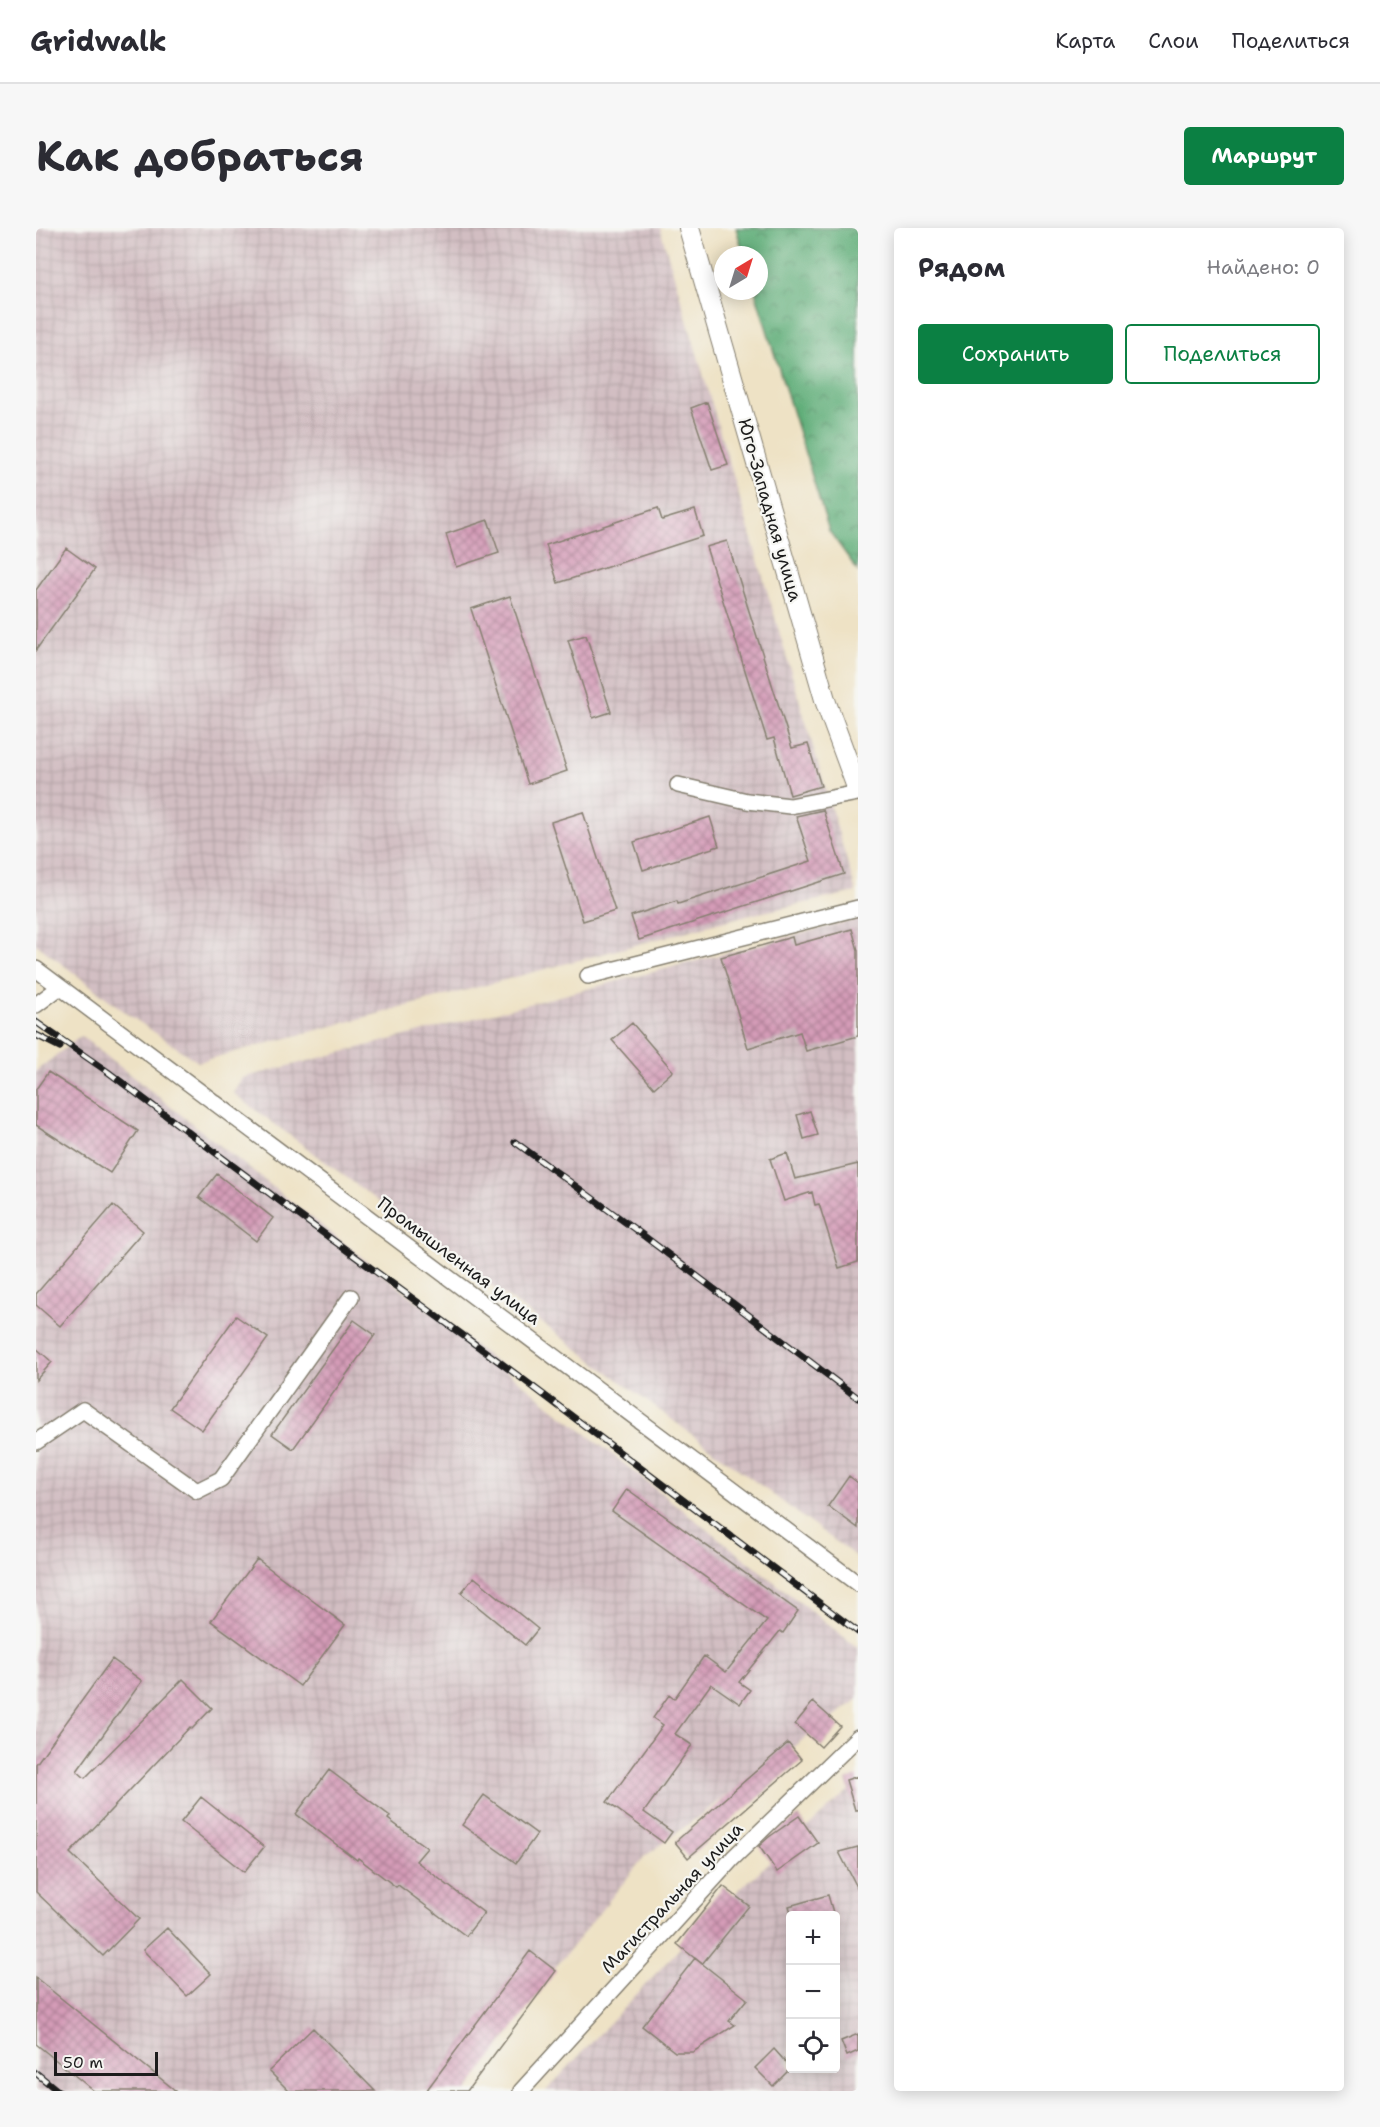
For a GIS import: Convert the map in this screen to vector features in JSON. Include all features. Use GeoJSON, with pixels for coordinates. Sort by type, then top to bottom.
{"type":"FeatureCollection","features":[{"type":"Feature","properties":{"kind":"main road","name":"Юго-Западная улица"},"geometry":{"type":"LineString","coordinates":[[689,228],[826,703],[858,791]]}},
{"type":"Feature","properties":{"kind":"street"},"geometry":{"type":"LineString","coordinates":[[678,785],[747,801],[790,806],[858,791]]}},
{"type":"Feature","properties":{"kind":"street"},"geometry":{"type":"LineString","coordinates":[[588,976],[858,908]]}},
{"type":"Feature","properties":{"kind":"street","name":"Промышленная улица"},"geometry":{"type":"LineString","coordinates":[[36,969],[858,1584]]}},
{"type":"Feature","properties":{"kind":"street"},"geometry":{"type":"LineString","coordinates":[[36,1005],[60,987]]}},
{"type":"Feature","properties":{"kind":"street"},"geometry":{"type":"LineString","coordinates":[[36,1442],[83,1410],[197,1491],[221,1479],[351,1297]]}},
{"type":"Feature","properties":{"kind":"street","name":"Магистральная улица"},"geometry":{"type":"LineString","coordinates":[[520,2091],[733,1858],[858,1737]]}},
{"type":"Feature","properties":{"kind":"shaded area"},"geometry":{"type":"Polygon","coordinates":[[[36,228],[660,228],[856,892],[740,917],[198,1062],[129,1015],[36,944],[36,228]]]}},
{"type":"Feature","properties":{"kind":"shaded area"},"geometry":{"type":"Polygon","coordinates":[[[858,919],[858,1558],[233,1093],[242,1078],[858,919]]]}},
{"type":"Feature","properties":{"kind":"shaded area"},"geometry":{"type":"Polygon","coordinates":[[[81,1036],[858,1648],[858,1699],[644,1857],[456,2091],[36,2091],[36,1071],[81,1036]]]}},
{"type":"Feature","properties":{"kind":"shaded area"},"geometry":{"type":"Polygon","coordinates":[[[858,1782],[858,2091],[546,2091],[708,1918],[858,1782]]]}},
{"type":"Feature","properties":{"kind":"green space"},"geometry":{"type":"Polygon","coordinates":[[[736,228],[858,228],[858,571],[829,531],[758,300],[768,300],[768,246],[741,246],[736,228]]]}},
{"type":"Feature","properties":{"kind":"building"},"geometry":{"type":"Polygon","coordinates":[[[707,402],[728,465],[712,470],[691,408],[707,402]]]}},
{"type":"Feature","properties":{"kind":"building"},"geometry":{"type":"Polygon","coordinates":[[[658,508],[662,520],[695,510],[703,536],[558,583],[546,545],[658,508]]]}},
{"type":"Feature","properties":{"kind":"building"},"geometry":{"type":"Polygon","coordinates":[[[488,520],[499,553],[456,567],[446,534],[488,520]]]}},
{"type":"Feature","properties":{"kind":"building"},"geometry":{"type":"Polygon","coordinates":[[[727,541],[792,748],[808,744],[821,786],[790,795],[774,738],[767,740],[706,547],[727,541]]]}},
{"type":"Feature","properties":{"kind":"building"},"geometry":{"type":"Polygon","coordinates":[[[66,548],[95,569],[36,650],[36,590],[66,548]]]}},
{"type":"Feature","properties":{"kind":"building"},"geometry":{"type":"Polygon","coordinates":[[[510,596],[567,771],[528,784],[471,609],[510,596]]]}},
{"type":"Feature","properties":{"kind":"building"},"geometry":{"type":"Polygon","coordinates":[[[586,635],[611,712],[593,718],[568,640],[586,635]]]}},
{"type":"Feature","properties":{"kind":"building"},"geometry":{"type":"Polygon","coordinates":[[[823,810],[844,874],[639,940],[631,916],[677,901],[678,904],[811,861],[796,816],[823,810]]]}},
{"type":"Feature","properties":{"kind":"building"},"geometry":{"type":"Polygon","coordinates":[[[583,812],[615,911],[583,921],[551,822],[583,812]]]}},
{"type":"Feature","properties":{"kind":"building"},"geometry":{"type":"Polygon","coordinates":[[[710,817],[719,846],[643,870],[634,842],[710,817]]]}},
{"type":"Feature","properties":{"kind":"building"},"geometry":{"type":"Polygon","coordinates":[[[852,929],[858,950],[858,1036],[806,1051],[800,1032],[748,1048],[721,957],[792,937],[794,945],[852,929]]]}},
{"type":"Feature","properties":{"kind":"building"},"geometry":{"type":"Polygon","coordinates":[[[632,1023],[673,1071],[654,1088],[612,1040],[632,1023]]]}},
{"type":"Feature","properties":{"kind":"building"},"geometry":{"type":"Polygon","coordinates":[[[48,1072],[138,1131],[110,1173],[36,1125],[36,1089],[48,1072]]]}},
{"type":"Feature","properties":{"kind":"building"},"geometry":{"type":"Polygon","coordinates":[[[810,1111],[818,1135],[804,1139],[797,1115],[810,1111]]]}},
{"type":"Feature","properties":{"kind":"building"},"geometry":{"type":"Polygon","coordinates":[[[787,1153],[795,1179],[858,1164],[858,1262],[839,1268],[819,1204],[815,1205],[812,1192],[784,1201],[770,1159],[787,1153]]]}},
{"type":"Feature","properties":{"kind":"building"},"geometry":{"type":"Polygon","coordinates":[[[217,1174],[273,1218],[256,1241],[199,1197],[217,1174]]]}},
{"type":"Feature","properties":{"kind":"building"},"geometry":{"type":"Polygon","coordinates":[[[113,1205],[143,1231],[60,1326],[36,1305],[36,1294],[113,1205]]]}},
{"type":"Feature","properties":{"kind":"building"},"geometry":{"type":"Polygon","coordinates":[[[236,1316],[268,1338],[202,1430],[170,1408],[236,1316]]]}},
{"type":"Feature","properties":{"kind":"building"},"geometry":{"type":"Polygon","coordinates":[[[354,1320],[375,1335],[293,1449],[272,1434],[354,1320]]]}},
{"type":"Feature","properties":{"kind":"building"},"geometry":{"type":"Polygon","coordinates":[[[36,1348],[52,1362],[36,1380],[36,1348]]]}},
{"type":"Feature","properties":{"kind":"building"},"geometry":{"type":"Polygon","coordinates":[[[849,1476],[858,1483],[858,1528],[828,1506],[849,1476]]]}},
{"type":"Feature","properties":{"kind":"building"},"geometry":{"type":"Polygon","coordinates":[[[627,1489],[798,1611],[783,1633],[780,1631],[739,1682],[750,1690],[740,1704],[711,1684],[675,1734],[692,1745],[644,1812],[672,1832],[664,1843],[607,1802],[663,1725],[653,1718],[669,1695],[674,1699],[704,1656],[726,1672],[767,1621],[612,1511],[627,1489]]]}},
{"type":"Feature","properties":{"kind":"building"},"geometry":{"type":"Polygon","coordinates":[[[257,1559],[345,1625],[300,1686],[211,1621],[257,1559]]]}},
{"type":"Feature","properties":{"kind":"building"},"geometry":{"type":"Polygon","coordinates":[[[474,1577],[538,1629],[525,1645],[461,1593],[474,1577]]]}},
{"type":"Feature","properties":{"kind":"building"},"geometry":{"type":"Polygon","coordinates":[[[112,1659],[142,1681],[77,1771],[85,1778],[183,1679],[212,1708],[192,1729],[190,1727],[70,1853],[139,1919],[103,1956],[36,1892],[36,1764],[112,1659]]]}},
{"type":"Feature","properties":{"kind":"building"},"geometry":{"type":"Polygon","coordinates":[[[813,1702],[840,1726],[821,1747],[795,1724],[813,1702]]]}},
{"type":"Feature","properties":{"kind":"building"},"geometry":{"type":"Polygon","coordinates":[[[788,1743],[802,1760],[688,1858],[675,1842],[788,1743]]]}},
{"type":"Feature","properties":{"kind":"building"},"geometry":{"type":"Polygon","coordinates":[[[329,1770],[390,1816],[388,1819],[427,1848],[416,1861],[484,1913],[466,1936],[398,1885],[396,1887],[358,1858],[357,1860],[296,1814],[329,1770]]]}},
{"type":"Feature","properties":{"kind":"building"},"geometry":{"type":"Polygon","coordinates":[[[858,1776],[858,1810],[855,1810],[846,1780],[858,1776]]]}},
{"type":"Feature","properties":{"kind":"building"},"geometry":{"type":"Polygon","coordinates":[[[484,1795],[537,1834],[516,1863],[462,1825],[484,1795]]]}},
{"type":"Feature","properties":{"kind":"building"},"geometry":{"type":"Polygon","coordinates":[[[201,1797],[264,1847],[244,1872],[181,1822],[201,1797]]]}},
{"type":"Feature","properties":{"kind":"building"},"geometry":{"type":"Polygon","coordinates":[[[799,1816],[818,1843],[777,1872],[759,1846],[799,1816]]]}},
{"type":"Feature","properties":{"kind":"building"},"geometry":{"type":"Polygon","coordinates":[[[858,1847],[858,1889],[839,1852],[858,1847]]]}},
{"type":"Feature","properties":{"kind":"building"},"geometry":{"type":"Polygon","coordinates":[[[723,1886],[749,1906],[702,1964],[677,1944],[723,1886]]]}},
{"type":"Feature","properties":{"kind":"building"},"geometry":{"type":"Polygon","coordinates":[[[828,1895],[833,1911],[790,1911],[789,1906],[828,1895]]]}},
{"type":"Feature","properties":{"kind":"building"},"geometry":{"type":"Polygon","coordinates":[[[167,1928],[211,1974],[187,1996],[143,1950],[167,1928]]]}},
{"type":"Feature","properties":{"kind":"building"},"geometry":{"type":"Polygon","coordinates":[[[530,1951],[556,1971],[467,2091],[426,2091],[530,1951]]]}},
{"type":"Feature","properties":{"kind":"building"},"geometry":{"type":"Polygon","coordinates":[[[695,1958],[747,1999],[729,2021],[735,2025],[693,2052],[675,2052],[642,2026],[695,1958]]]}},
{"type":"Feature","properties":{"kind":"building"},"geometry":{"type":"Polygon","coordinates":[[[36,1978],[176,2091],[94,2091],[36,2044],[36,1978]]]}},
{"type":"Feature","properties":{"kind":"building"},"geometry":{"type":"Polygon","coordinates":[[[313,2028],[375,2091],[289,2091],[269,2071],[313,2028]]]}},
{"type":"Feature","properties":{"kind":"building"},"geometry":{"type":"Polygon","coordinates":[[[858,2034],[858,2051],[847,2056],[841,2041],[858,2034]]]}},
{"type":"Feature","properties":{"kind":"building"},"geometry":{"type":"Polygon","coordinates":[[[774,2049],[786,2062],[786,2073],[773,2086],[755,2068],[774,2049]]]}},
{"type":"Feature","properties":{"kind":"railway"},"geometry":{"type":"LineString","coordinates":[[36,1022],[108,1072],[524,1380],[858,1632]]}},
{"type":"Feature","properties":{"kind":"railway"},"geometry":{"type":"LineString","coordinates":[[36,1035],[60,1047]]}},
{"type":"Feature","properties":{"kind":"railway"},"geometry":{"type":"LineString","coordinates":[[515,1142],[636,1230],[858,1398]]}},
{"type":"Feature","properties":{"kind":"railway"},"geometry":{"type":"LineString","coordinates":[[36,2073],[58,2091]]}}]}
